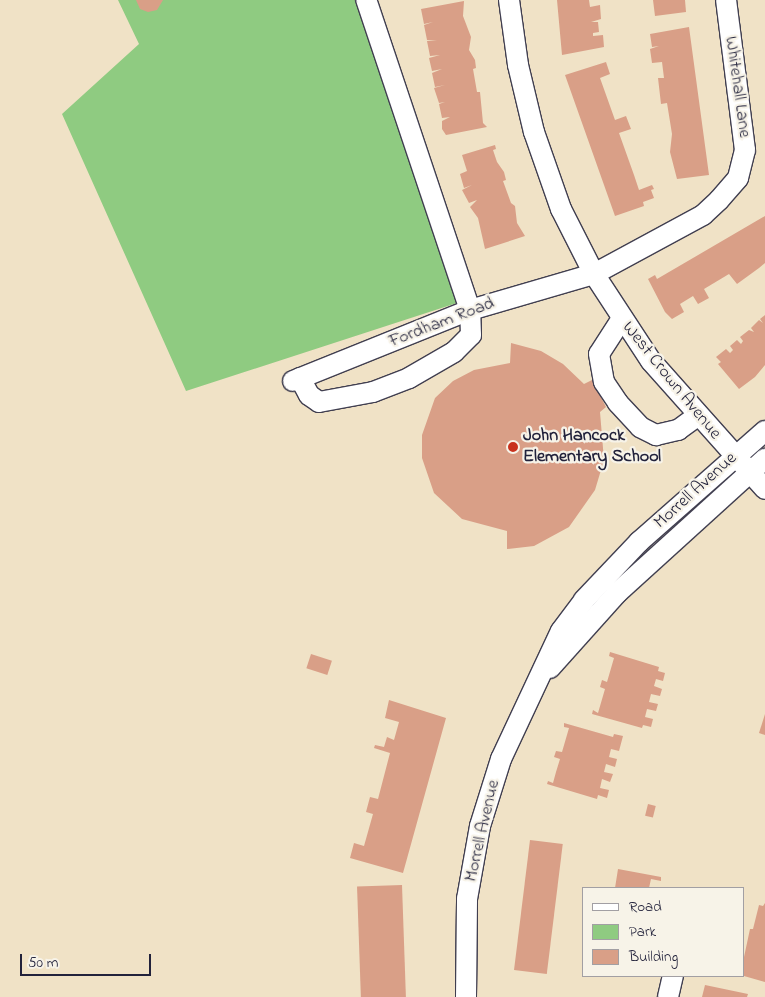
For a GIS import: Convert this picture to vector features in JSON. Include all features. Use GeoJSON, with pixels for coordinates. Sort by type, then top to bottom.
{"type":"FeatureCollection","features":[{"type":"Feature","properties":{"kind":"street"},"geometry":{"type":"LineString","coordinates":[[366,0],[470,310]]}},
{"type":"Feature","properties":{"kind":"street","name":"West Crown Avenue"},"geometry":{"type":"LineString","coordinates":[[509,0],[518,65],[534,132],[561,209],[594,274],[621,320],[650,362],[765,489]]}},
{"type":"Feature","properties":{"kind":"street","name":"Whitehall Lane"},"geometry":{"type":"LineString","coordinates":[[594,274],[703,215],[738,178],[745,150],[726,0]]}},
{"type":"Feature","properties":{"kind":"street","name":"Fordham Road"},"geometry":{"type":"LineString","coordinates":[[470,310],[471,334],[454,352],[408,378],[373,392],[319,402],[309,395],[296,380],[470,310],[594,274]]}},
{"type":"Feature","properties":{"kind":"street"},"geometry":{"type":"LineString","coordinates":[[621,320],[599,354],[604,382],[618,403],[640,427],[656,435],[673,432],[697,416]]}},
{"type":"Feature","properties":{"kind":"street","name":"Morrell Avenue"},"geometry":{"type":"LineString","coordinates":[[543,675],[561,631],[584,600],[639,542],[734,456],[765,431]]}},
{"type":"Feature","properties":{"kind":"street","name":"Morrell Avenue"},"geometry":{"type":"LineString","coordinates":[[466,997],[467,899],[480,826],[501,759],[526,702],[543,675],[617,593],[765,459]]}},
{"type":"Feature","properties":{"kind":"street"},"geometry":{"type":"LineString","coordinates":[[668,997],[673,977]]}},
{"type":"Feature","properties":{"kind":"green space"},"geometry":{"type":"Polygon","coordinates":[[[118,0],[360,0],[460,302],[186,391],[62,114],[139,44],[118,0]]]}},
{"type":"Feature","properties":{"kind":"building"},"geometry":{"type":"Polygon","coordinates":[[[136,0],[163,0],[157,10],[148,12],[140,9],[136,0]]]}},
{"type":"Feature","properties":{"kind":"building"},"geometry":{"type":"Polygon","coordinates":[[[557,0],[589,0],[590,7],[600,5],[601,19],[591,22],[598,22],[599,32],[593,33],[593,36],[603,35],[604,47],[562,55],[557,0]]]}},
{"type":"Feature","properties":{"kind":"building"},"geometry":{"type":"Polygon","coordinates":[[[653,0],[685,0],[686,12],[655,16],[653,0]]]}},
{"type":"Feature","properties":{"kind":"building"},"geometry":{"type":"Polygon","coordinates":[[[464,1],[463,16],[471,37],[469,50],[475,60],[476,68],[473,69],[477,92],[480,92],[483,123],[487,127],[446,135],[442,129],[442,121],[450,117],[442,118],[439,104],[445,102],[439,103],[434,88],[445,85],[435,87],[432,73],[442,69],[432,71],[429,58],[440,55],[430,56],[427,41],[437,40],[427,40],[424,25],[433,22],[424,24],[421,9],[464,1]]]}},
{"type":"Feature","properties":{"kind":"building"},"geometry":{"type":"Polygon","coordinates":[[[689,27],[709,175],[677,179],[670,152],[672,134],[667,103],[661,104],[658,78],[664,78],[662,62],[652,63],[650,49],[659,46],[652,47],[650,34],[689,27]]]}},
{"type":"Feature","properties":{"kind":"building"},"geometry":{"type":"Polygon","coordinates":[[[606,62],[610,74],[600,78],[615,120],[626,116],[631,129],[619,133],[639,190],[652,185],[654,189],[651,190],[654,198],[643,202],[644,206],[615,216],[565,75],[606,62]]]}},
{"type":"Feature","properties":{"kind":"building"},"geometry":{"type":"Polygon","coordinates":[[[495,145],[496,149],[493,150],[506,180],[503,181],[511,203],[515,206],[517,223],[525,236],[485,249],[478,218],[470,207],[477,200],[469,203],[462,190],[472,185],[464,188],[460,174],[467,171],[462,155],[495,145]]]}},
{"type":"Feature","properties":{"kind":"building"},"geometry":{"type":"Polygon","coordinates":[[[765,216],[765,263],[737,284],[729,274],[704,289],[709,298],[698,304],[693,296],[680,304],[684,312],[672,319],[665,312],[648,279],[655,275],[657,279],[765,216]]]}},
{"type":"Feature","properties":{"kind":"building"},"geometry":{"type":"Polygon","coordinates":[[[765,315],[765,365],[755,377],[739,389],[718,364],[721,362],[716,357],[726,349],[730,353],[733,350],[730,346],[737,340],[741,344],[743,341],[740,337],[749,330],[754,332],[751,328],[759,320],[763,323],[760,319],[765,315]]]}},
{"type":"Feature","properties":{"kind":"building","name":"John Hancock Elementary School"},"geometry":{"type":"Polygon","coordinates":[[[511,343],[541,351],[563,364],[584,384],[592,380],[606,407],[600,412],[604,460],[595,490],[569,527],[534,546],[507,549],[507,531],[462,519],[434,493],[422,458],[422,435],[435,398],[453,381],[474,370],[510,363],[511,343]]]}},
{"type":"Feature","properties":{"kind":"building"},"geometry":{"type":"Polygon","coordinates":[[[610,652],[659,667],[658,671],[665,673],[663,681],[656,679],[654,686],[662,689],[660,696],[651,694],[649,702],[658,704],[656,711],[647,709],[645,717],[653,719],[651,727],[643,725],[642,728],[592,714],[593,710],[598,713],[605,689],[600,687],[602,680],[607,682],[614,658],[609,656],[610,652]]]}},
{"type":"Feature","properties":{"kind":"building"},"geometry":{"type":"Polygon","coordinates":[[[311,654],[332,661],[327,675],[306,668],[311,654]]]}},
{"type":"Feature","properties":{"kind":"building"},"geometry":{"type":"Polygon","coordinates":[[[389,700],[446,718],[403,873],[350,858],[354,843],[364,846],[373,814],[366,812],[370,797],[378,799],[390,753],[374,748],[375,745],[384,747],[387,737],[394,740],[399,722],[385,718],[389,700]]]}},
{"type":"Feature","properties":{"kind":"building"},"geometry":{"type":"Polygon","coordinates":[[[765,714],[765,735],[759,733],[765,714]]]}},
{"type":"Feature","properties":{"kind":"building"},"geometry":{"type":"Polygon","coordinates":[[[564,723],[613,737],[614,734],[623,736],[619,751],[611,749],[609,757],[617,759],[615,767],[606,764],[604,772],[613,774],[610,782],[602,779],[600,788],[609,790],[607,798],[598,795],[597,799],[547,784],[548,781],[553,783],[560,759],[554,757],[556,751],[562,752],[569,728],[564,727],[564,723]]]}},
{"type":"Feature","properties":{"kind":"building"},"geometry":{"type":"Polygon","coordinates":[[[648,804],[656,806],[653,818],[645,816],[648,804]]]}},
{"type":"Feature","properties":{"kind":"building"},"geometry":{"type":"Polygon","coordinates":[[[530,840],[563,844],[547,974],[514,970],[530,840]]]}},
{"type":"Feature","properties":{"kind":"building"},"geometry":{"type":"Polygon","coordinates":[[[618,869],[661,877],[661,881],[651,879],[649,887],[615,887],[618,869]]]}},
{"type":"Feature","properties":{"kind":"building"},"geometry":{"type":"Polygon","coordinates":[[[402,885],[406,997],[361,997],[357,887],[402,885]]]}},
{"type":"Feature","properties":{"kind":"building"},"geometry":{"type":"Polygon","coordinates":[[[765,903],[765,982],[745,976],[745,952],[750,929],[753,929],[759,905],[763,906],[765,903]]]}},
{"type":"Feature","properties":{"kind":"building"},"geometry":{"type":"Polygon","coordinates":[[[705,985],[748,994],[747,997],[702,997],[705,985]]]}},
{"type":"Feature","properties":{"kind":"place","name":"John Hancock Elementary School"},"geometry":{"type":"Point","coordinates":[513,447]}}]}
